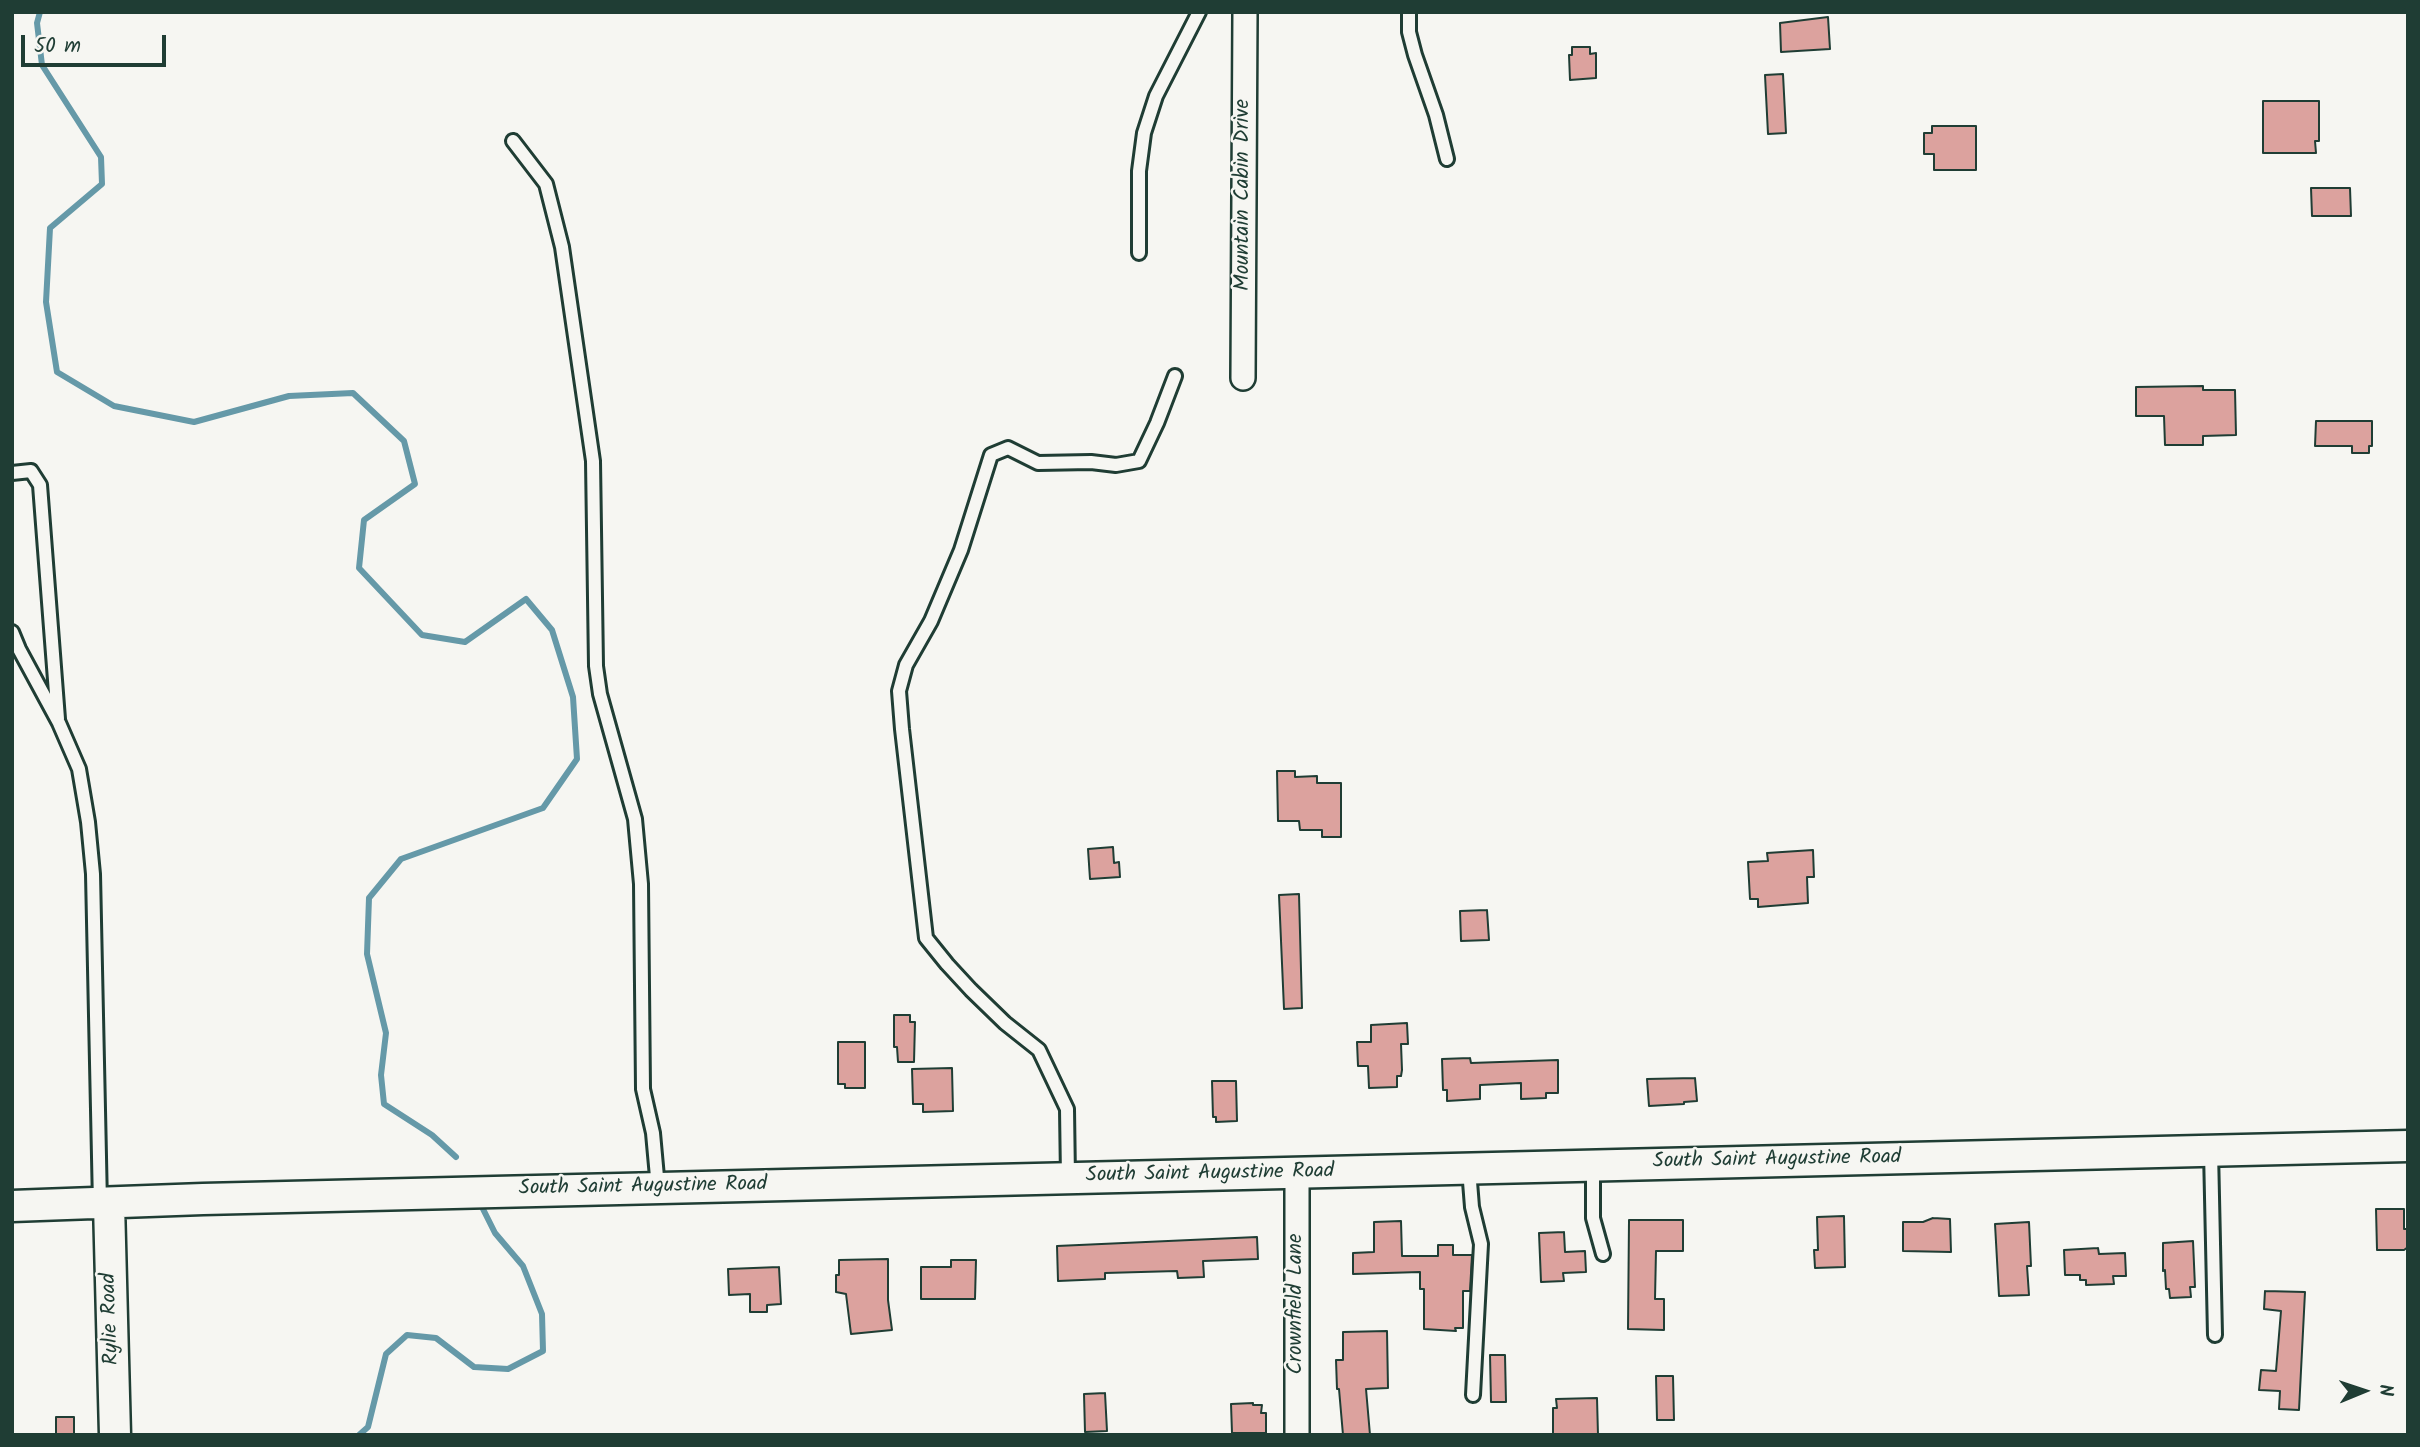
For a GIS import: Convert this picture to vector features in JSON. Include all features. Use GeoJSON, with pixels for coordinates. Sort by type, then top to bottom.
{"type":"FeatureCollection","features":[{"type":"Feature","properties":{"kind":"street","name":"Mountain Cabin Drive"},"geometry":{"type":"LineString","coordinates":[[1243,378],[1245,12]]}},
{"type":"Feature","properties":{"kind":"street","name":"South Saint Augustine Road"},"geometry":{"type":"LineString","coordinates":[[12,1206],[203,1199],[2408,1146]]}},
{"type":"Feature","properties":{"kind":"street","name":"Crownfield Lane"},"geometry":{"type":"LineString","coordinates":[[1297,1172],[1297,1435]]}},
{"type":"Feature","properties":{"kind":"street","name":"Rylie Road"},"geometry":{"type":"LineString","coordinates":[[104,1204],[115,1435]]}},
{"type":"Feature","properties":{"kind":"lane"},"geometry":{"type":"LineString","coordinates":[[1139,253],[1139,170],[1144,132],[1156,96],[1199,12]]}},
{"type":"Feature","properties":{"kind":"lane"},"geometry":{"type":"LineString","coordinates":[[1409,12],[1409,32],[1447,159]]}},
{"type":"Feature","properties":{"kind":"lane"},"geometry":{"type":"LineString","coordinates":[[513,141],[546,184],[562,247],[593,461],[596,666],[600,694],[635,819],[641,884],[643,1089],[653,1133],[658,1188]]}},
{"type":"Feature","properties":{"kind":"lane"},"geometry":{"type":"LineString","coordinates":[[1068,1178],[1067,1109],[1039,1050],[1005,1023],[947,964],[926,938],[900,691],[906,665],[931,621],[961,550],[991,455],[1008,448],[1038,463],[1091,462],[1116,465],[1139,461],[1175,376]]}},
{"type":"Feature","properties":{"kind":"lane"},"geometry":{"type":"LineString","coordinates":[[12,473],[31,471],[40,485],[59,723]]}},
{"type":"Feature","properties":{"kind":"lane"},"geometry":{"type":"LineString","coordinates":[[12,632],[59,723],[79,769],[90,835],[104,1204]]}},
{"type":"Feature","properties":{"kind":"lane"},"geometry":{"type":"LineString","coordinates":[[2211,1151],[2215,1335]]}},
{"type":"Feature","properties":{"kind":"lane"},"geometry":{"type":"LineString","coordinates":[[1593,1166],[1593,1217],[1603,1254]]}},
{"type":"Feature","properties":{"kind":"lane"},"geometry":{"type":"LineString","coordinates":[[1469,1168],[1472,1207],[1481,1244],[1473,1395]]}},
{"type":"Feature","properties":{"kind":"building"},"geometry":{"type":"Polygon","coordinates":[[[1828,17],[1830,49],[1781,52],[1780,23],[1828,17]]]}},
{"type":"Feature","properties":{"kind":"building"},"geometry":{"type":"Polygon","coordinates":[[[1572,47],[1590,47],[1590,54],[1596,53],[1596,78],[1570,80],[1569,55],[1572,55],[1572,47]]]}},
{"type":"Feature","properties":{"kind":"building"},"geometry":{"type":"Polygon","coordinates":[[[1783,74],[1786,133],[1768,134],[1765,75],[1783,74]]]}},
{"type":"Feature","properties":{"kind":"building"},"geometry":{"type":"Polygon","coordinates":[[[2263,101],[2319,101],[2319,141],[2315,141],[2316,153],[2263,153],[2263,101]]]}},
{"type":"Feature","properties":{"kind":"building"},"geometry":{"type":"Polygon","coordinates":[[[1932,126],[1976,126],[1976,170],[1934,170],[1934,154],[1924,154],[1924,133],[1932,133],[1932,126]]]}},
{"type":"Feature","properties":{"kind":"building"},"geometry":{"type":"Polygon","coordinates":[[[2311,188],[2350,188],[2351,216],[2312,216],[2311,188]]]}},
{"type":"Feature","properties":{"kind":"building"},"geometry":{"type":"Polygon","coordinates":[[[2203,386],[2203,390],[2235,390],[2236,435],[2203,436],[2203,445],[2165,445],[2164,416],[2136,416],[2136,387],[2203,386]]]}},
{"type":"Feature","properties":{"kind":"building"},"geometry":{"type":"Polygon","coordinates":[[[2316,421],[2372,421],[2372,446],[2369,446],[2369,453],[2352,453],[2352,446],[2315,446],[2316,421]]]}},
{"type":"Feature","properties":{"kind":"building"},"geometry":{"type":"Polygon","coordinates":[[[1277,771],[1295,771],[1295,777],[1317,776],[1317,783],[1341,783],[1341,837],[1322,837],[1322,830],[1300,830],[1299,821],[1278,821],[1277,771]]]}},
{"type":"Feature","properties":{"kind":"building"},"geometry":{"type":"Polygon","coordinates":[[[1113,847],[1114,863],[1119,862],[1120,877],[1090,879],[1088,849],[1113,847]]]}},
{"type":"Feature","properties":{"kind":"building"},"geometry":{"type":"Polygon","coordinates":[[[1813,850],[1814,877],[1807,877],[1808,903],[1758,907],[1758,899],[1750,899],[1748,862],[1768,861],[1767,853],[1813,850]]]}},
{"type":"Feature","properties":{"kind":"building"},"geometry":{"type":"Polygon","coordinates":[[[1299,894],[1302,1008],[1284,1009],[1279,895],[1299,894]]]}},
{"type":"Feature","properties":{"kind":"building"},"geometry":{"type":"Polygon","coordinates":[[[1487,910],[1489,940],[1461,941],[1460,911],[1487,910]]]}},
{"type":"Feature","properties":{"kind":"building"},"geometry":{"type":"Polygon","coordinates":[[[894,1015],[910,1015],[910,1022],[915,1022],[914,1062],[898,1062],[897,1047],[894,1047],[894,1015]]]}},
{"type":"Feature","properties":{"kind":"building"},"geometry":{"type":"Polygon","coordinates":[[[1407,1023],[1408,1044],[1401,1044],[1402,1070],[1401,1076],[1397,1076],[1397,1087],[1369,1088],[1368,1066],[1358,1066],[1357,1042],[1371,1042],[1371,1025],[1407,1023]]]}},
{"type":"Feature","properties":{"kind":"building"},"geometry":{"type":"Polygon","coordinates":[[[838,1042],[865,1042],[865,1088],[845,1088],[845,1084],[838,1084],[838,1042]]]}},
{"type":"Feature","properties":{"kind":"building"},"geometry":{"type":"Polygon","coordinates":[[[1470,1058],[1471,1063],[1558,1060],[1558,1093],[1546,1093],[1546,1098],[1521,1099],[1521,1083],[1480,1085],[1480,1099],[1447,1101],[1447,1090],[1443,1090],[1442,1059],[1470,1058]]]}},
{"type":"Feature","properties":{"kind":"building"},"geometry":{"type":"Polygon","coordinates":[[[952,1068],[953,1111],[923,1112],[923,1104],[913,1104],[912,1069],[952,1068]]]}},
{"type":"Feature","properties":{"kind":"building"},"geometry":{"type":"Polygon","coordinates":[[[1695,1078],[1697,1101],[1649,1106],[1647,1079],[1695,1078]]]}},
{"type":"Feature","properties":{"kind":"building"},"geometry":{"type":"Polygon","coordinates":[[[1212,1081],[1236,1081],[1237,1121],[1216,1122],[1216,1117],[1213,1117],[1212,1081]]]}},
{"type":"Feature","properties":{"kind":"building"},"geometry":{"type":"Polygon","coordinates":[[[2376,1209],[2404,1209],[2408,1247],[2404,1250],[2377,1250],[2376,1209]]]}},
{"type":"Feature","properties":{"kind":"building"},"geometry":{"type":"Polygon","coordinates":[[[1844,1216],[1845,1267],[1815,1268],[1814,1250],[1818,1250],[1817,1217],[1844,1216]]]}},
{"type":"Feature","properties":{"kind":"building"},"geometry":{"type":"Polygon","coordinates":[[[1933,1218],[1950,1219],[1951,1252],[1903,1251],[1903,1222],[1923,1222],[1933,1218]]]}},
{"type":"Feature","properties":{"kind":"building"},"geometry":{"type":"Polygon","coordinates":[[[1629,1220],[1683,1220],[1683,1251],[1656,1251],[1655,1299],[1664,1299],[1664,1330],[1628,1329],[1629,1220]]]}},
{"type":"Feature","properties":{"kind":"building"},"geometry":{"type":"Polygon","coordinates":[[[1401,1221],[1402,1256],[1438,1256],[1438,1245],[1453,1245],[1453,1255],[1472,1255],[1470,1291],[1463,1291],[1463,1328],[1455,1328],[1456,1331],[1424,1329],[1424,1289],[1420,1289],[1420,1272],[1353,1274],[1353,1253],[1374,1252],[1374,1222],[1401,1221]]]}},
{"type":"Feature","properties":{"kind":"building"},"geometry":{"type":"Polygon","coordinates":[[[2029,1222],[2029,1295],[1999,1296],[1995,1224],[2029,1222]]]}},
{"type":"Feature","properties":{"kind":"building"},"geometry":{"type":"Polygon","coordinates":[[[1564,1232],[1565,1252],[1585,1251],[1586,1272],[1563,1273],[1564,1281],[1541,1282],[1539,1233],[1564,1232]]]}},
{"type":"Feature","properties":{"kind":"building"},"geometry":{"type":"Polygon","coordinates":[[[1257,1237],[1258,1259],[1203,1261],[1204,1277],[1178,1278],[1177,1271],[1105,1273],[1105,1279],[1058,1281],[1057,1246],[1257,1237]]]}},
{"type":"Feature","properties":{"kind":"building"},"geometry":{"type":"Polygon","coordinates":[[[2193,1241],[2195,1287],[2190,1287],[2191,1297],[2170,1298],[2169,1289],[2166,1289],[2165,1270],[2163,1271],[2163,1243],[2193,1241]]]}},
{"type":"Feature","properties":{"kind":"building"},"geometry":{"type":"Polygon","coordinates":[[[2098,1248],[2099,1254],[2125,1253],[2126,1276],[2113,1276],[2114,1284],[2086,1285],[2086,1280],[2080,1280],[2080,1275],[2065,1275],[2064,1250],[2098,1248]]]}},
{"type":"Feature","properties":{"kind":"building"},"geometry":{"type":"Polygon","coordinates":[[[888,1259],[888,1300],[892,1330],[851,1334],[846,1294],[836,1292],[839,1260],[888,1259]]]}},
{"type":"Feature","properties":{"kind":"building"},"geometry":{"type":"Polygon","coordinates":[[[951,1260],[976,1260],[975,1299],[921,1299],[921,1267],[951,1267],[951,1260]]]}},
{"type":"Feature","properties":{"kind":"building"},"geometry":{"type":"Polygon","coordinates":[[[779,1267],[781,1304],[767,1305],[767,1312],[750,1312],[750,1294],[729,1295],[728,1269],[779,1267]]]}},
{"type":"Feature","properties":{"kind":"building"},"geometry":{"type":"Polygon","coordinates":[[[2265,1291],[2305,1292],[2299,1410],[2279,1409],[2280,1391],[2259,1390],[2261,1370],[2276,1371],[2281,1311],[2264,1309],[2265,1291]]]}},
{"type":"Feature","properties":{"kind":"building"},"geometry":{"type":"Polygon","coordinates":[[[1387,1331],[1388,1388],[1366,1389],[1370,1435],[1343,1435],[1336,1360],[1343,1360],[1343,1332],[1387,1331]]]}},
{"type":"Feature","properties":{"kind":"building"},"geometry":{"type":"Polygon","coordinates":[[[1490,1355],[1505,1355],[1506,1402],[1491,1402],[1490,1355]]]}},
{"type":"Feature","properties":{"kind":"building"},"geometry":{"type":"Polygon","coordinates":[[[1656,1376],[1673,1376],[1674,1420],[1657,1420],[1656,1376]]]}},
{"type":"Feature","properties":{"kind":"building"},"geometry":{"type":"Polygon","coordinates":[[[1105,1393],[1107,1431],[1085,1432],[1084,1394],[1105,1393]]]}},
{"type":"Feature","properties":{"kind":"building"},"geometry":{"type":"Polygon","coordinates":[[[1597,1398],[1598,1435],[1553,1435],[1553,1408],[1557,1408],[1556,1399],[1597,1398]]]}},
{"type":"Feature","properties":{"kind":"building"},"geometry":{"type":"Polygon","coordinates":[[[1231,1404],[1262,1405],[1261,1413],[1266,1413],[1266,1433],[1232,1433],[1231,1404]]]}},
{"type":"Feature","properties":{"kind":"building"},"geometry":{"type":"Polygon","coordinates":[[[56,1417],[74,1417],[74,1435],[56,1435],[56,1417]]]}},
{"type":"Feature","properties":{"kind":"waterway"},"geometry":{"type":"LineString","coordinates":[[40,12],[37,23],[42,65],[101,157],[102,184],[50,228],[46,302],[57,372],[114,406],[194,422],[289,396],[353,393],[404,441],[415,484],[364,520],[359,568],[422,635],[465,642],[526,599],[552,630],[573,697],[577,759],[543,808],[401,859],[369,898],[367,954],[386,1033],[381,1075],[384,1104],[432,1135],[456,1157]]}},
{"type":"Feature","properties":{"kind":"waterway"},"geometry":{"type":"LineString","coordinates":[[359,1435],[368,1427],[386,1354],[407,1335],[436,1338],[474,1367],[508,1369],[543,1351],[542,1314],[523,1266],[495,1233],[483,1209]]}}]}
